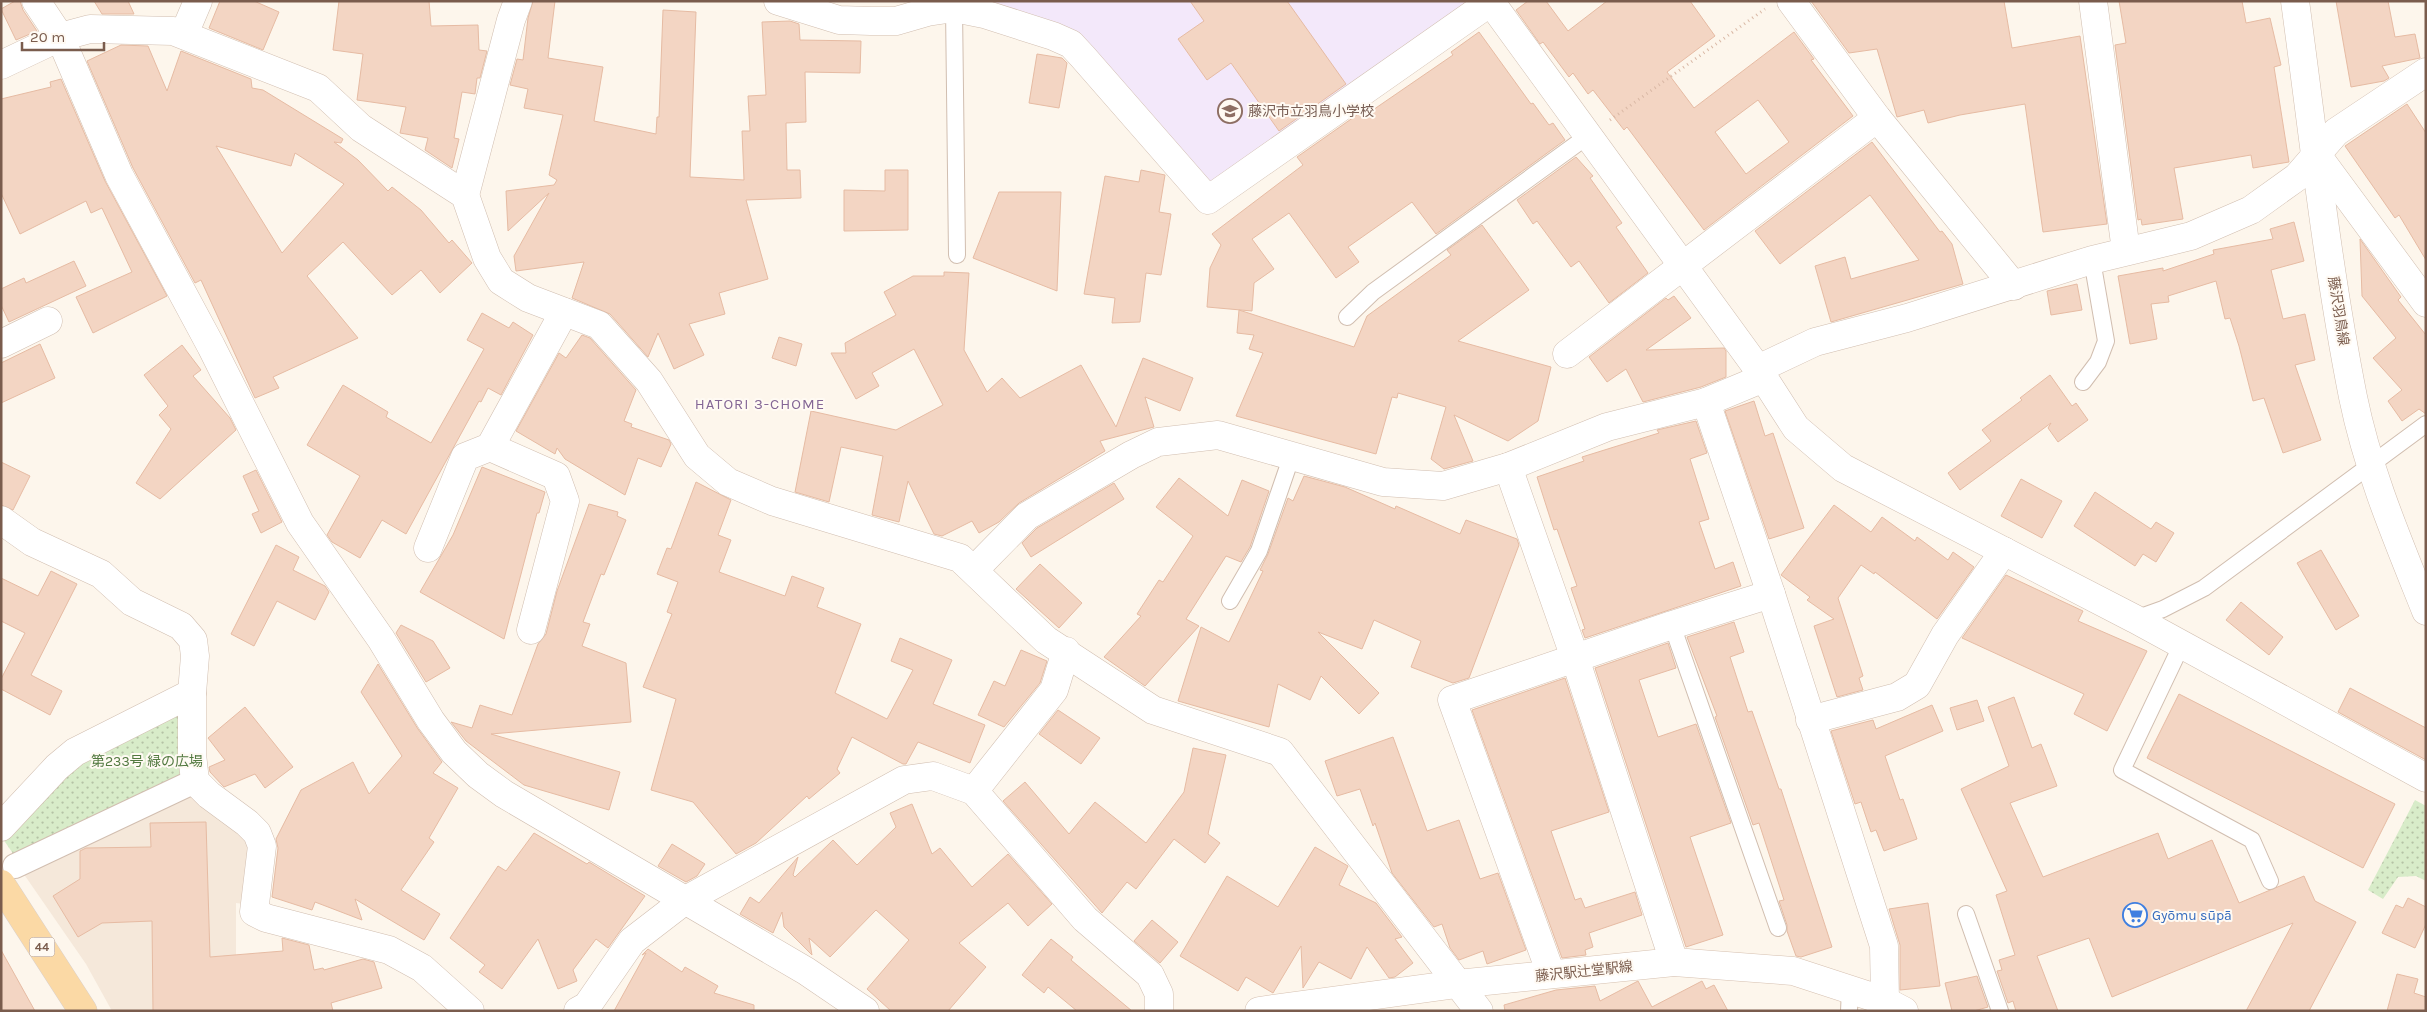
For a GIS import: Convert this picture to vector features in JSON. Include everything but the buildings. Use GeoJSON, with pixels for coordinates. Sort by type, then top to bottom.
{"type":"FeatureCollection","features":[{"type":"Feature","properties":{"kind":"main road","name":"44"},"geometry":{"type":"LineString","coordinates":[[8,875],[83,1011]]}},
{"type":"Feature","properties":{"kind":"street"},"geometry":{"type":"LineString","coordinates":[[36,1],[60,37],[120,175],[211,346],[300,522],[381,639],[431,721],[454,752],[478,775],[504,794],[806,971],[865,1011]]}},
{"type":"Feature","properties":{"kind":"street"},"geometry":{"type":"LineString","coordinates":[[184,34],[198,1]]}},
{"type":"Feature","properties":{"kind":"street"},"geometry":{"type":"LineString","coordinates":[[518,1],[511,20],[466,195],[487,258],[501,281],[528,298],[599,325],[649,381],[697,456],[728,482],[772,501],[960,558],[1046,640],[1066,651],[1153,710],[1280,752],[1479,1011]]}},
{"type":"Feature","properties":{"kind":"street"},"geometry":{"type":"LineString","coordinates":[[778,1],[839,20],[896,21],[927,12],[971,8],[1071,44],[1208,200],[1491,2],[1684,265],[1758,369],[1796,428],[1843,468],[2135,619],[2426,778]]}},
{"type":"Feature","properties":{"kind":"street"},"geometry":{"type":"LineString","coordinates":[[2093,1],[2126,251]]}},
{"type":"Feature","properties":{"kind":"street","name":"藤沢羽鳥線"},"geometry":{"type":"LineString","coordinates":[[2295,1],[2316,155],[2354,398],[2371,465],[2426,611]]}},
{"type":"Feature","properties":{"kind":"street"},"geometry":{"type":"LineString","coordinates":[[1780,4],[1877,118],[2014,286]]}},
{"type":"Feature","properties":{"kind":"street"},"geometry":{"type":"LineString","coordinates":[[1,65],[60,37],[90,29],[173,31],[184,34],[318,88],[361,128],[466,195]]}},
{"type":"Feature","properties":{"kind":"street"},"geometry":{"type":"LineString","coordinates":[[974,570],[1027,516],[1131,455],[1158,442],[1218,435],[1383,482],[1443,486],[1508,467],[1607,427],[1706,402],[1754,382],[1758,369],[1815,342],[1907,318],[2092,260],[2190,236],[2251,210],[2297,177],[2336,132],[2426,72]]}},
{"type":"Feature","properties":{"kind":"street"},"geometry":{"type":"LineString","coordinates":[[1567,354],[1877,118]]}},
{"type":"Feature","properties":{"kind":"street"},"geometry":{"type":"LineString","coordinates":[[2316,155],[2426,303]]}},
{"type":"Feature","properties":{"kind":"street"},"geometry":{"type":"LineString","coordinates":[[428,548],[465,457],[490,447],[564,312]]}},
{"type":"Feature","properties":{"kind":"street"},"geometry":{"type":"LineString","coordinates":[[1,344],[48,321]]}},
{"type":"Feature","properties":{"kind":"street"},"geometry":{"type":"LineString","coordinates":[[1706,402],[1771,594],[1884,946],[1894,1006]]}},
{"type":"Feature","properties":{"kind":"street"},"geometry":{"type":"LineString","coordinates":[[490,447],[556,476],[565,501],[531,630]]}},
{"type":"Feature","properties":{"kind":"street"},"geometry":{"type":"LineString","coordinates":[[1508,467],[1575,658],[1674,962]]}},
{"type":"Feature","properties":{"kind":"street"},"geometry":{"type":"LineString","coordinates":[[1,520],[32,542],[101,574],[132,602],[181,626],[193,640],[195,656],[192,693],[192,754],[195,781],[209,795],[247,823],[257,833],[262,846],[254,912],[266,918],[389,950],[422,968],[470,1011]]}},
{"type":"Feature","properties":{"kind":"street"},"geometry":{"type":"LineString","coordinates":[[1810,720],[1897,697],[1917,685],[1945,635],[2004,551]]}},
{"type":"Feature","properties":{"kind":"street"},"geometry":{"type":"LineString","coordinates":[[1551,974],[1452,700],[1672,625],[1771,594]]}},
{"type":"Feature","properties":{"kind":"street"},"geometry":{"type":"LineString","coordinates":[[974,791],[1054,690],[1066,651]]}},
{"type":"Feature","properties":{"kind":"street"},"geometry":{"type":"LineString","coordinates":[[1,828],[57,767],[75,752],[192,693]]}},
{"type":"Feature","properties":{"kind":"street"},"geometry":{"type":"LineString","coordinates":[[583,1009],[632,941],[684,901],[904,780],[932,776],[974,791],[1085,919],[1150,975],[1159,994],[1159,1011]]}},
{"type":"Feature","properties":{"kind":"street"},"geometry":{"type":"LineString","coordinates":[[8,875],[195,781]]}},
{"type":"Feature","properties":{"kind":"street","name":"藤沢駅辻堂駅線"},"geometry":{"type":"LineString","coordinates":[[1259,1011],[1457,984],[1674,962],[1793,971],[1850,1000],[1894,1006]]}},
{"type":"Feature","properties":{"kind":"lane"},"geometry":{"type":"LineString","coordinates":[[957,255],[971,8]]}},
{"type":"Feature","properties":{"kind":"lane"},"geometry":{"type":"LineString","coordinates":[[1347,317],[1373,292],[1589,135]]}},
{"type":"Feature","properties":{"kind":"lane"},"geometry":{"type":"LineString","coordinates":[[2083,382],[2098,362],[2106,341],[2092,260]]}},
{"type":"Feature","properties":{"kind":"lane"},"geometry":{"type":"LineString","coordinates":[[2135,619],[2204,588],[2426,424]]}},
{"type":"Feature","properties":{"kind":"lane"},"geometry":{"type":"LineString","coordinates":[[1230,601],[1258,551],[1292,455]]}},
{"type":"Feature","properties":{"kind":"lane"},"geometry":{"type":"LineString","coordinates":[[1672,625],[1778,928]]}},
{"type":"Feature","properties":{"kind":"lane"},"geometry":{"type":"LineString","coordinates":[[2182,644],[2122,770],[2252,840],[2270,881]]}},
{"type":"Feature","properties":{"kind":"lane"},"geometry":{"type":"LineString","coordinates":[[1966,914],[2000,1011]]}},
{"type":"Feature","properties":{"kind":"path"},"geometry":{"type":"LineString","coordinates":[[1589,135],[1780,4]]}},
{"type":"Feature","properties":{"kind":"shaded area","name":"藤沢市立羽鳥小学校"},"geometry":{"type":"Polygon","coordinates":[[[983,1],[1467,1],[1469,5],[1209,185],[1078,36],[983,1]]]}},
{"type":"Feature","properties":{"kind":"shaded area"},"geometry":{"type":"Polygon","coordinates":[[[192,792],[248,841],[244,904],[236,903],[236,1010],[112,1011],[86,964],[21,870],[192,792]]]}},
{"type":"Feature","properties":{"kind":"green space","name":"第233号 緑の広場"},"geometry":{"type":"Polygon","coordinates":[[[181,709],[180,781],[14,855],[3,839],[82,760],[181,709]]]}},
{"type":"Feature","properties":{"kind":"green space"},"geometry":{"type":"Polygon","coordinates":[[[2415,800],[2426,806],[2426,881],[2416,876],[2398,877],[2383,899],[2368,890],[2415,800]]]}},
{"type":"Feature","properties":{"kind":"place","name":"藤沢市立羽鳥小学校"},"geometry":{"type":"Point","coordinates":[1230,111]}},
{"type":"Feature","properties":{"kind":"place","name":"Gyōmu sūpā"},"geometry":{"type":"Point","coordinates":[2135,915]}},
{"type":"Feature","properties":{"kind":"district","name":"HATORI 3-CHOME"},"geometry":{"type":"Point","coordinates":[760,404]}}]}
